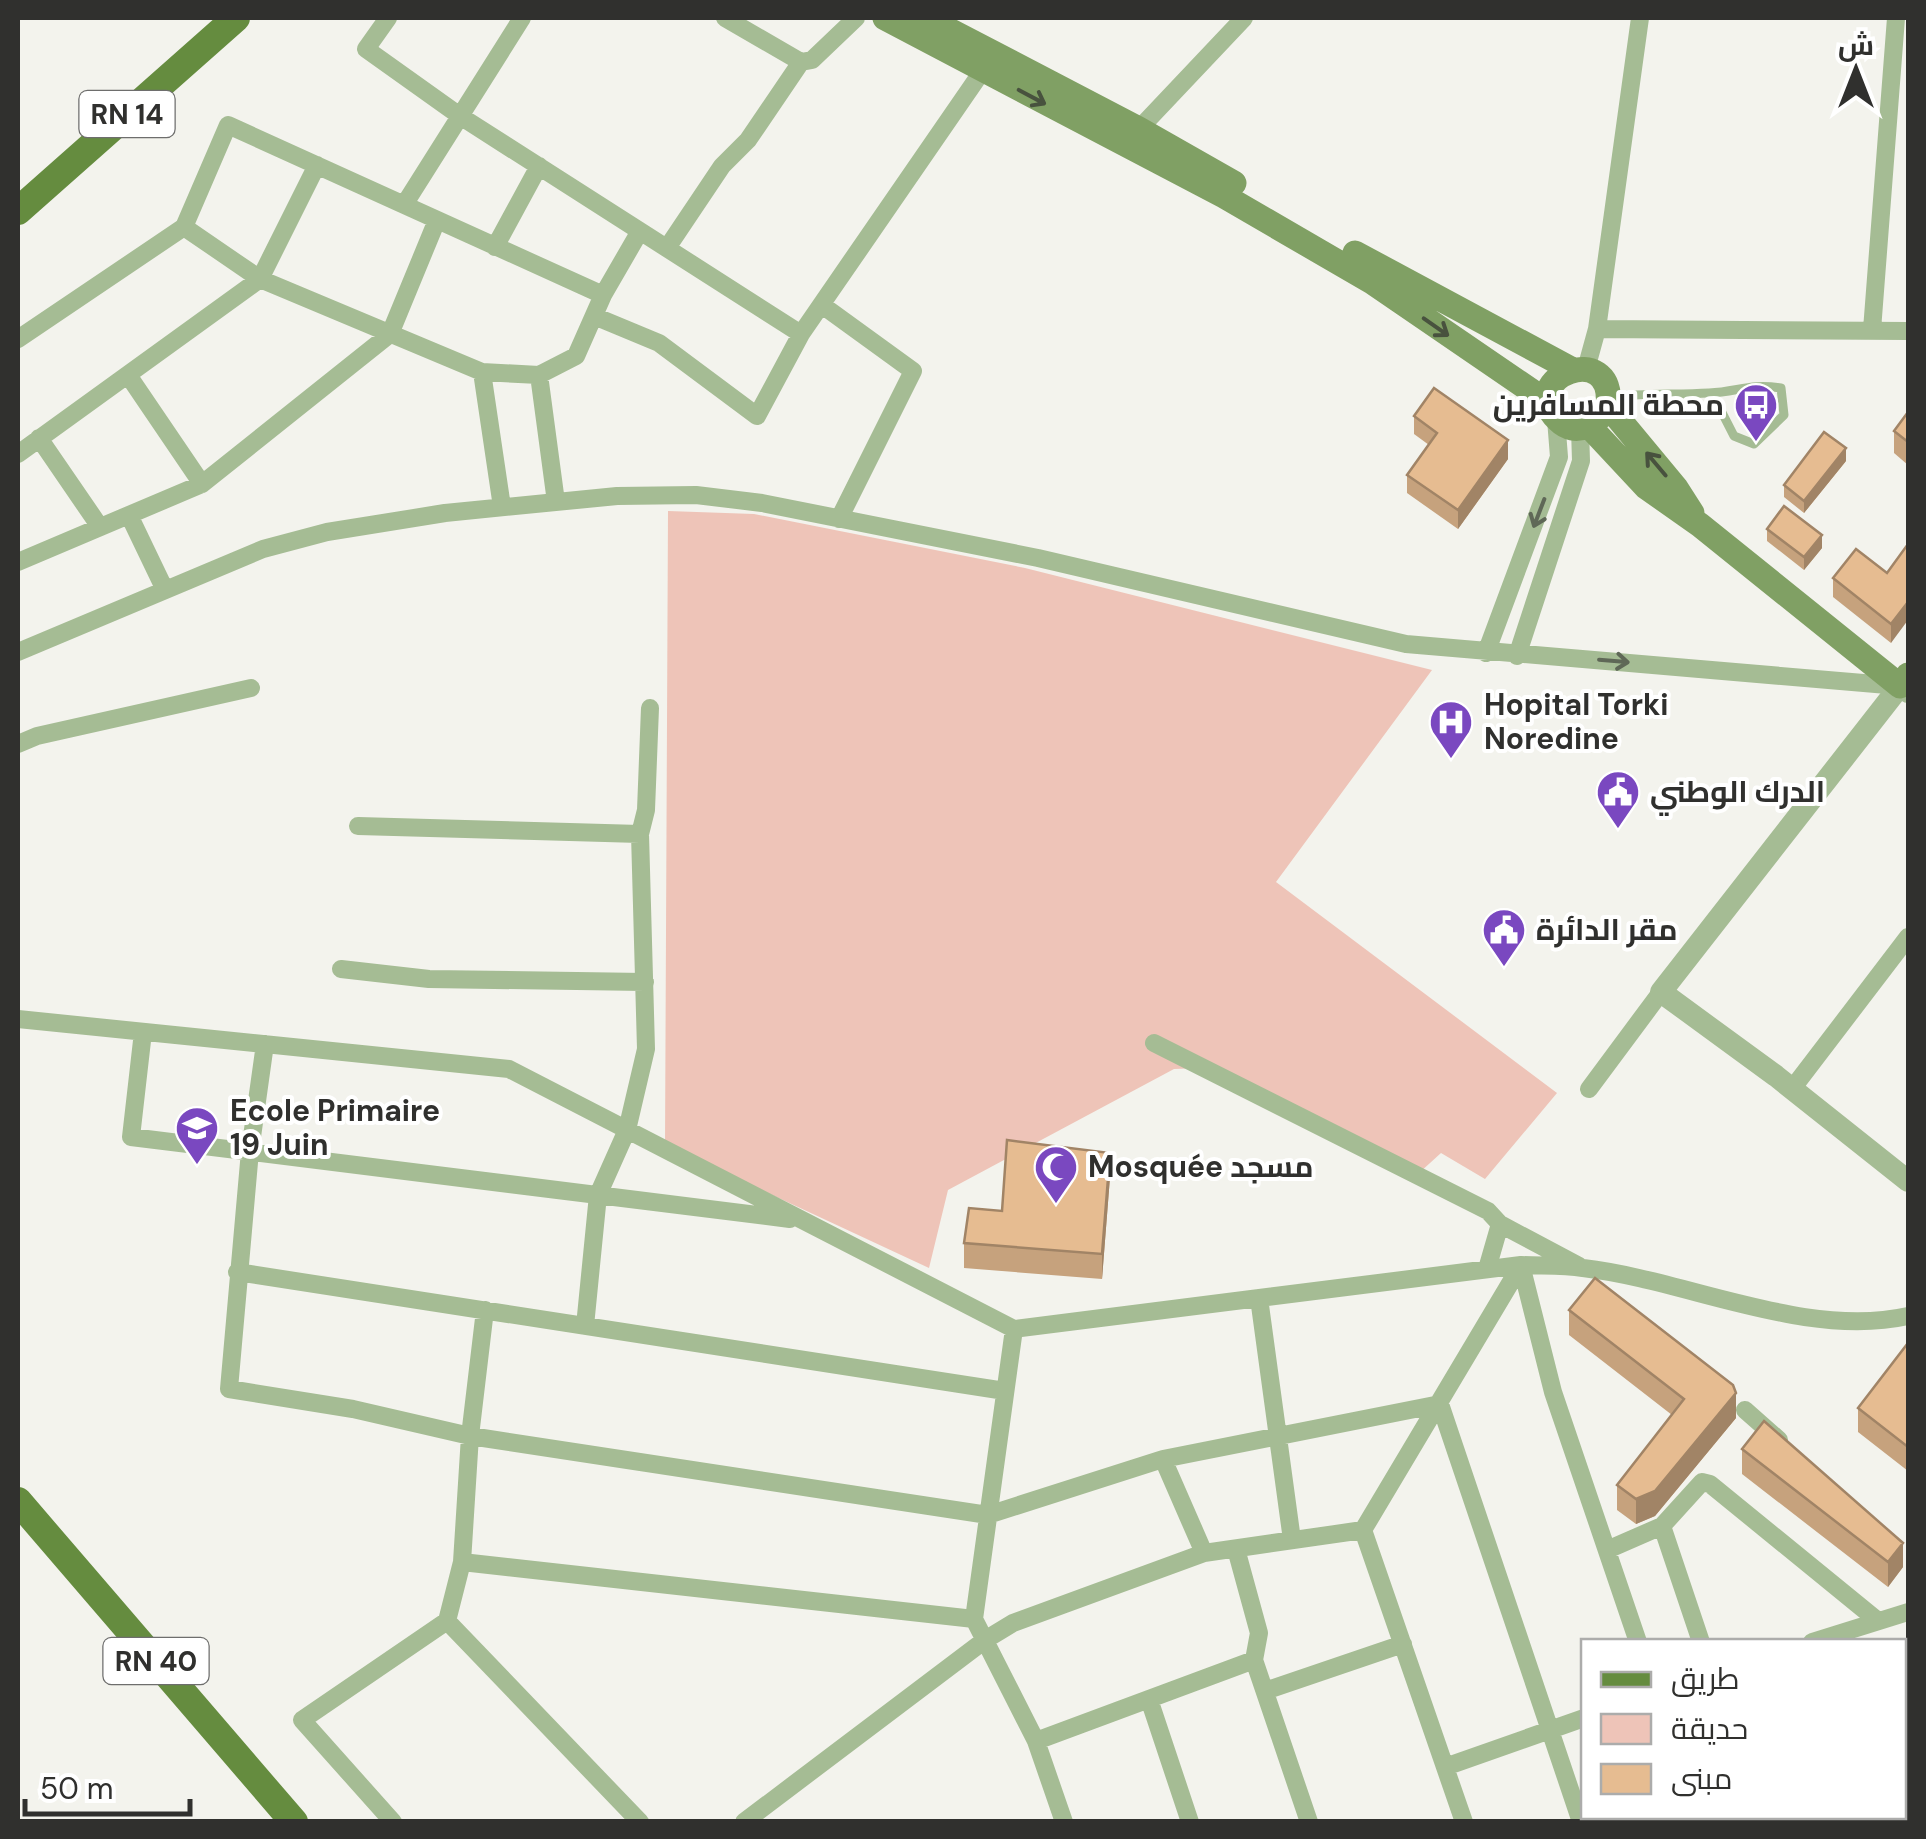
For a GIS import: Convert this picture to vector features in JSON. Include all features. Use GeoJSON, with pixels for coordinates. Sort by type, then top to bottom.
{"type":"FeatureCollection","features":[{"type":"Feature","properties":{"kind":"main road","name":"RN 14"},"geometry":{"type":"LineString","coordinates":[[18,211],[236,18]]}},
{"type":"Feature","properties":{"kind":"main road"},"geometry":{"type":"LineString","coordinates":[[885,18],[1224,196],[1355,272],[1569,419],[1646,487],[1906,684]]}},
{"type":"Feature","properties":{"kind":"main road"},"geometry":{"type":"LineString","coordinates":[[926,18],[1139,129],[1411,285],[1596,385],[1700,525]]}},
{"type":"Feature","properties":{"kind":"main road"},"geometry":{"type":"LineString","coordinates":[[1569,419],[1551,386],[1556,378],[1596,385]]}},
{"type":"Feature","properties":{"kind":"main road"},"geometry":{"type":"LineString","coordinates":[[1569,419],[1601,418],[1596,385]]}},
{"type":"Feature","properties":{"kind":"main road","name":"RN 40"},"geometry":{"type":"LineString","coordinates":[[18,1501],[294,1822]]}},
{"type":"Feature","properties":{"kind":"street"},"geometry":{"type":"LineString","coordinates":[[388,18],[366,49],[460,116],[801,334]]}},
{"type":"Feature","properties":{"kind":"street"},"geometry":{"type":"LineString","coordinates":[[404,205],[522,18]]}},
{"type":"Feature","properties":{"kind":"street"},"geometry":{"type":"LineString","coordinates":[[725,18],[801,62],[812,60],[856,18]]}},
{"type":"Feature","properties":{"kind":"street"},"geometry":{"type":"LineString","coordinates":[[1139,129],[1244,18]]}},
{"type":"Feature","properties":{"kind":"street"},"geometry":{"type":"LineString","coordinates":[[1596,385],[1597,329],[1640,18]]}},
{"type":"Feature","properties":{"kind":"street"},"geometry":{"type":"LineString","coordinates":[[1872,330],[1896,18]]}},
{"type":"Feature","properties":{"kind":"street"},"geometry":{"type":"LineString","coordinates":[[666,248],[801,62]]}},
{"type":"Feature","properties":{"kind":"street"},"geometry":{"type":"LineString","coordinates":[[594,316],[659,343],[757,416],[801,334],[983,70]]}},
{"type":"Feature","properties":{"kind":"street"},"geometry":{"type":"LineString","coordinates":[[18,338],[184,226],[228,125],[603,296]]}},
{"type":"Feature","properties":{"kind":"street"},"geometry":{"type":"LineString","coordinates":[[18,454],[260,280],[317,165]]}},
{"type":"Feature","properties":{"kind":"street"},"geometry":{"type":"LineString","coordinates":[[495,246],[538,166]]}},
{"type":"Feature","properties":{"kind":"street"},"geometry":{"type":"LineString","coordinates":[[18,562],[202,484],[390,334],[437,220]]}},
{"type":"Feature","properties":{"kind":"street"},"geometry":{"type":"LineString","coordinates":[[184,226],[260,280],[482,372],[539,374],[576,356],[603,296],[640,231]]}},
{"type":"Feature","properties":{"kind":"street"},"geometry":{"type":"LineString","coordinates":[[822,304],[913,371],[839,518]]}},
{"type":"Feature","properties":{"kind":"street"},"geometry":{"type":"LineString","coordinates":[[1597,329],[1908,331]]}},
{"type":"Feature","properties":{"kind":"street"},"geometry":{"type":"LineString","coordinates":[[482,372],[502,507]]}},
{"type":"Feature","properties":{"kind":"street"},"geometry":{"type":"LineString","coordinates":[[539,374],[556,502]]}},
{"type":"Feature","properties":{"kind":"street"},"geometry":{"type":"LineString","coordinates":[[128,375],[202,484]]}},
{"type":"Feature","properties":{"kind":"street"},"geometry":{"type":"LineString","coordinates":[[1486,653],[1560,457],[1569,419]]}},
{"type":"Feature","properties":{"kind":"street"},"geometry":{"type":"LineString","coordinates":[[1517,656],[1581,461],[1569,419]]}},
{"type":"Feature","properties":{"kind":"street"},"geometry":{"type":"LineString","coordinates":[[40,438],[100,527]]}},
{"type":"Feature","properties":{"kind":"street"},"geometry":{"type":"LineString","coordinates":[[18,652],[263,549],[327,532],[502,507],[617,496],[696,494],[1038,558],[1406,644],[1517,656],[1906,684]]}},
{"type":"Feature","properties":{"kind":"street"},"geometry":{"type":"LineString","coordinates":[[129,515],[166,590]]}},
{"type":"Feature","properties":{"kind":"street"},"geometry":{"type":"LineString","coordinates":[[1589,1089],[1661,992],[1906,684]]}},
{"type":"Feature","properties":{"kind":"street"},"geometry":{"type":"LineString","coordinates":[[18,744],[37,736],[251,688]]}},
{"type":"Feature","properties":{"kind":"street"},"geometry":{"type":"LineString","coordinates":[[586,1326],[598,1195],[627,1130],[646,1049],[640,834],[646,810],[650,708]]}},
{"type":"Feature","properties":{"kind":"street"},"geometry":{"type":"LineString","coordinates":[[358,826],[640,834]]}},
{"type":"Feature","properties":{"kind":"street"},"geometry":{"type":"LineString","coordinates":[[1792,1089],[1908,937]]}},
{"type":"Feature","properties":{"kind":"street"},"geometry":{"type":"LineString","coordinates":[[341,969],[429,979],[645,982]]}},
{"type":"Feature","properties":{"kind":"street"},"geometry":{"type":"LineString","coordinates":[[1661,992],[1908,1181]]}},
{"type":"Feature","properties":{"kind":"street"},"geometry":{"type":"LineString","coordinates":[[18,1019],[509,1069],[1014,1329],[1521,1265],[1583,1268],[1830,1322],[1884,1322],[1908,1316]]}},
{"type":"Feature","properties":{"kind":"street"},"geometry":{"type":"LineString","coordinates":[[143,1032],[132,1137],[805,1221]]}},
{"type":"Feature","properties":{"kind":"street"},"geometry":{"type":"LineString","coordinates":[[1154,1042],[1488,1212],[1500,1224],[1583,1268]]}},
{"type":"Feature","properties":{"kind":"street"},"geometry":{"type":"LineString","coordinates":[[264,1044],[237,1272],[229,1389],[354,1409],[470,1436],[988,1515],[1163,1459],[1440,1404]]}},
{"type":"Feature","properties":{"kind":"street"},"geometry":{"type":"LineString","coordinates":[[1487,1269],[1500,1224]]}},
{"type":"Feature","properties":{"kind":"street"},"geometry":{"type":"LineString","coordinates":[[1363,1530],[1521,1265]]}},
{"type":"Feature","properties":{"kind":"street"},"geometry":{"type":"LineString","coordinates":[[1521,1265],[1552,1392],[1637,1639]]}},
{"type":"Feature","properties":{"kind":"street"},"geometry":{"type":"LineString","coordinates":[[237,1272],[1006,1391]]}},
{"type":"Feature","properties":{"kind":"street"},"geometry":{"type":"LineString","coordinates":[[1260,1298],[1292,1540]]}},
{"type":"Feature","properties":{"kind":"street"},"geometry":{"type":"LineString","coordinates":[[394,1822],[302,1720],[446,1620],[462,1562],[484,1310]]}},
{"type":"Feature","properties":{"kind":"street"},"geometry":{"type":"LineString","coordinates":[[1014,1329],[974,1619],[1036,1741],[1064,1822]]}},
{"type":"Feature","properties":{"kind":"street"},"geometry":{"type":"LineString","coordinates":[[1440,1404],[1582,1822]]}},
{"type":"Feature","properties":{"kind":"street"},"geometry":{"type":"LineString","coordinates":[[1745,1410],[1790,1449]]}},
{"type":"Feature","properties":{"kind":"street"},"geometry":{"type":"LineString","coordinates":[[1163,1459],[1204,1553]]}},
{"type":"Feature","properties":{"kind":"street"},"geometry":{"type":"LineString","coordinates":[[1606,1550],[1662,1526],[1702,1482],[1710,1484],[1878,1620]]}},
{"type":"Feature","properties":{"kind":"street"},"geometry":{"type":"LineString","coordinates":[[1662,1526],[1700,1639]]}},
{"type":"Feature","properties":{"kind":"street"},"geometry":{"type":"LineString","coordinates":[[744,1822],[985,1640],[1012,1624],[1204,1553],[1363,1530]]}},
{"type":"Feature","properties":{"kind":"street"},"geometry":{"type":"LineString","coordinates":[[1363,1530],[1464,1822]]}},
{"type":"Feature","properties":{"kind":"street"},"geometry":{"type":"LineString","coordinates":[[1236,1549],[1259,1632],[1254,1660],[1308,1822]]}},
{"type":"Feature","properties":{"kind":"street"},"geometry":{"type":"LineString","coordinates":[[462,1562],[974,1619]]}},
{"type":"Feature","properties":{"kind":"street"},"geometry":{"type":"LineString","coordinates":[[1821,1639],[1908,1612]]}},
{"type":"Feature","properties":{"kind":"street"},"geometry":{"type":"LineString","coordinates":[[446,1620],[640,1822]]}},
{"type":"Feature","properties":{"kind":"street"},"geometry":{"type":"LineString","coordinates":[[1265,1691],[1403,1644]]}},
{"type":"Feature","properties":{"kind":"street"},"geometry":{"type":"LineString","coordinates":[[1036,1741],[1254,1660]]}},
{"type":"Feature","properties":{"kind":"street"},"geometry":{"type":"LineString","coordinates":[[1149,1699],[1190,1822]]}},
{"type":"Feature","properties":{"kind":"street"},"geometry":{"type":"LineString","coordinates":[[1445,1768],[1581,1719]]}},
{"type":"Feature","properties":{"kind":"lane"},"geometry":{"type":"LineString","coordinates":[[1596,385],[1646,392],[1712,393],[1756,384],[1781,388],[1784,415],[1754,444],[1734,436],[1712,393]]}},
{"type":"Feature","properties":{"kind":"green space"},"geometry":{"type":"Polygon","coordinates":[[[668,511],[754,514],[1025,568],[1432,670],[1276,882],[1557,1093],[1485,1179],[1441,1153],[1419,1173],[1202,1068],[1174,1069],[948,1190],[929,1268],[665,1145],[668,511]]]}},
{"type":"Feature","properties":{"kind":"building"},"geometry":{"type":"Polygon","coordinates":[[[1434,388],[1508,440],[1458,510],[1407,475],[1437,433],[1414,416],[1434,388]]]}},
{"type":"Feature","properties":{"kind":"building"},"geometry":{"type":"Polygon","coordinates":[[[1908,412],[1908,442],[1894,431],[1908,412]]]}},
{"type":"Feature","properties":{"kind":"building"},"geometry":{"type":"Polygon","coordinates":[[[1824,432],[1846,448],[1804,501],[1784,485],[1824,432]]]}},
{"type":"Feature","properties":{"kind":"building"},"geometry":{"type":"Polygon","coordinates":[[[1784,506],[1822,535],[1804,557],[1767,529],[1784,506]]]}},
{"type":"Feature","properties":{"kind":"building"},"geometry":{"type":"Polygon","coordinates":[[[1908,544],[1908,602],[1891,624],[1833,578],[1856,549],[1887,573],[1908,544]]]}},
{"type":"Feature","properties":{"kind":"building","name":"Mosquée مسجد"},"geometry":{"type":"Polygon","coordinates":[[[1007,1140],[1110,1153],[1102,1254],[964,1243],[969,1208],[1002,1211],[1007,1140]]]}},
{"type":"Feature","properties":{"kind":"building"},"geometry":{"type":"Polygon","coordinates":[[[1595,1278],[1733,1385],[1736,1393],[1655,1491],[1636,1499],[1617,1485],[1684,1399],[1569,1310],[1595,1278]]]}},
{"type":"Feature","properties":{"kind":"building"},"geometry":{"type":"Polygon","coordinates":[[[1908,1343],[1908,1447],[1858,1408],[1908,1343]]]}},
{"type":"Feature","properties":{"kind":"building"},"geometry":{"type":"Polygon","coordinates":[[[1764,1421],[1903,1543],[1888,1562],[1742,1449],[1764,1421]]]}},
{"type":"Feature","properties":{"kind":"place","name":"محطة المسافرين"},"geometry":{"type":"Point","coordinates":[1756,443]}},
{"type":"Feature","properties":{"kind":"place","name":"Hopital Torki Noredine"},"geometry":{"type":"Point","coordinates":[1451,760]}},
{"type":"Feature","properties":{"kind":"place","name":"الدرك الوطني"},"geometry":{"type":"Point","coordinates":[1618,830]}},
{"type":"Feature","properties":{"kind":"place","name":"مقر الدائرة"},"geometry":{"type":"Point","coordinates":[1504,968]}},
{"type":"Feature","properties":{"kind":"place","name":"Ecole Primaire 19 Juin"},"geometry":{"type":"Point","coordinates":[197,1166]}},
{"type":"Feature","properties":{"kind":"place","name":"Mosquée مسجد"},"geometry":{"type":"Point","coordinates":[1056,1205]}}]}
